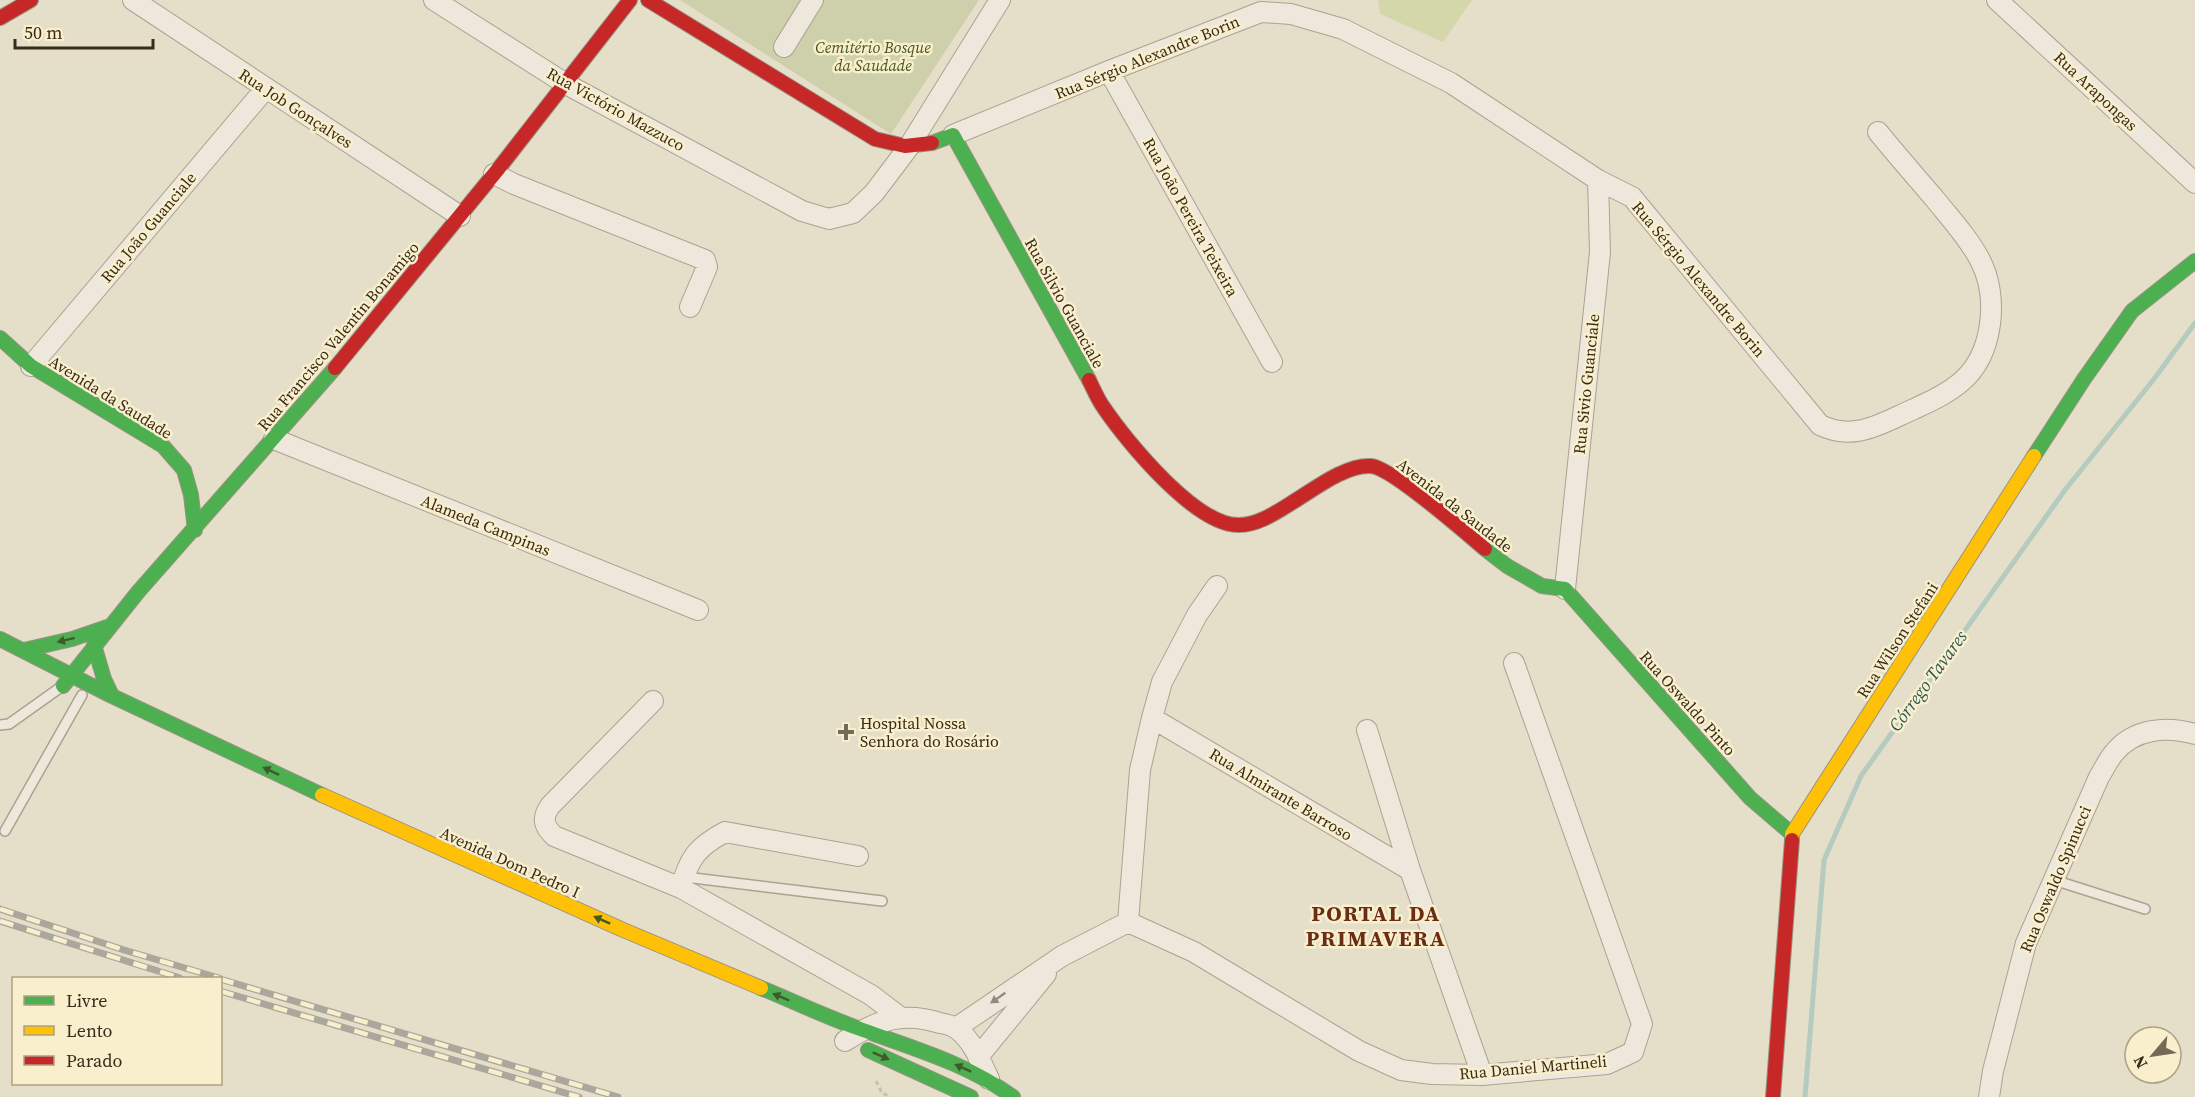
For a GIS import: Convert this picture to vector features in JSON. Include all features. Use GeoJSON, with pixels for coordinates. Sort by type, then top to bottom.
{"type":"FeatureCollection","features":[{"type":"Feature","properties":{"kind":"street"},"geometry":{"type":"LineString","coordinates":[[0,18],[31,0]]}},
{"type":"Feature","properties":{"kind":"street","name":"Rua Job Gonçalves"},"geometry":{"type":"LineString","coordinates":[[133,0],[460,216]]}},
{"type":"Feature","properties":{"kind":"street","name":"Rua Victório Mazzuco"},"geometry":{"type":"LineString","coordinates":[[434,0],[566,84],[802,211],[829,219],[853,213],[874,193],[908,148],[1000,0]]}},
{"type":"Feature","properties":{"kind":"street","name":"Rua Francisco Valentin Bonamigo"},"geometry":{"type":"LineString","coordinates":[[67,681],[107,627],[274,439],[460,216],[630,0]]}},
{"type":"Feature","properties":{"kind":"street"},"geometry":{"type":"LineString","coordinates":[[648,0],[875,139],[890,145],[908,148],[931,145],[953,135]]}},
{"type":"Feature","properties":{"kind":"street"},"geometry":{"type":"LineString","coordinates":[[784,47],[813,0]]}},
{"type":"Feature","properties":{"kind":"street","name":"Rua Arapongas"},"geometry":{"type":"LineString","coordinates":[[1997,0],[2195,183]]}},
{"type":"Feature","properties":{"kind":"street","name":"Rua Sérgio Alexandre Borin"},"geometry":{"type":"LineString","coordinates":[[953,135],[1261,12],[1292,14],[1343,29],[1451,83],[1598,180],[1632,197],[1820,425],[1834,432],[1845,433],[1866,430],[1944,395],[1964,381],[1981,358],[1990,330],[1990,296],[1981,262],[1965,235],[1878,132]]}},
{"type":"Feature","properties":{"kind":"street","name":"Rua João Pereira Teixeira"},"geometry":{"type":"LineString","coordinates":[[1109,71],[1272,362]]}},
{"type":"Feature","properties":{"kind":"street","name":"Rua João Guanciale"},"geometry":{"type":"LineString","coordinates":[[31,366],[266,88]]}},
{"type":"Feature","properties":{"kind":"street","name":"Rua Silvio Guanciale"},"geometry":{"type":"LineString","coordinates":[[953,135],[1104,408],[1131,444],[1179,492],[1206,516],[1228,525]]}},
{"type":"Feature","properties":{"kind":"street"},"geometry":{"type":"LineString","coordinates":[[494,174],[705,260],[707,267],[690,307]]}},
{"type":"Feature","properties":{"kind":"street","name":"Rua Sivio Guanciale"},"geometry":{"type":"LineString","coordinates":[[1565,589],[1599,252],[1598,180]]}},
{"type":"Feature","properties":{"kind":"street","name":"Rua Wilson Stefani"},"geometry":{"type":"LineString","coordinates":[[1773,1097],[1792,834],[2111,340],[2132,311],[2195,261]]}},
{"type":"Feature","properties":{"kind":"street","name":"Avenida da Saudade"},"geometry":{"type":"LineString","coordinates":[[0,338],[31,366],[163,446],[184,470],[191,495],[195,530]]}},
{"type":"Feature","properties":{"kind":"street","name":"Alameda Campinas"},"geometry":{"type":"LineString","coordinates":[[274,439],[698,610]]}},
{"type":"Feature","properties":{"kind":"street","name":"Avenida da Saudade"},"geometry":{"type":"LineString","coordinates":[[1228,525],[1250,524],[1346,471],[1369,466],[1382,470],[1400,481],[1507,566],[1542,586],[1565,589]]}},
{"type":"Feature","properties":{"kind":"street"},"geometry":{"type":"LineString","coordinates":[[956,1028],[1062,956],[1128,922],[1140,770],[1152,718],[1162,682],[1197,615],[1217,586]]}},
{"type":"Feature","properties":{"kind":"street","name":"Rua Oswaldo Pinto"},"geometry":{"type":"LineString","coordinates":[[1565,589],[1750,798],[1792,834]]}},
{"type":"Feature","properties":{"kind":"street"},"geometry":{"type":"LineString","coordinates":[[24,650],[72,639],[107,627]]}},
{"type":"Feature","properties":{"kind":"street","name":"Avenida Dom Pedro I"},"geometry":{"type":"LineString","coordinates":[[0,639],[24,650],[67,681],[82,695],[183,744],[620,943]]}},
{"type":"Feature","properties":{"kind":"street"},"geometry":{"type":"LineString","coordinates":[[94,645],[104,679],[112,696]]}},
{"type":"Feature","properties":{"kind":"street","name":"Avenida Dom Pedro I"},"geometry":{"type":"LineString","coordinates":[[0,653],[67,681],[112,696],[372,819],[621,929],[862,1030],[917,1048],[1013,1097]]}},
{"type":"Feature","properties":{"kind":"street","name":"Rua Daniel Martineli"},"geometry":{"type":"LineString","coordinates":[[1128,922],[1194,952],[1359,1052],[1401,1070],[1432,1074],[1482,1075],[1606,1064],[1633,1052],[1642,1023],[1514,663]]}},
{"type":"Feature","properties":{"kind":"street"},"geometry":{"type":"LineString","coordinates":[[653,701],[550,806],[544,815],[544,822],[554,836],[682,882],[871,996],[900,1017]]}},
{"type":"Feature","properties":{"kind":"street","name":"Rua Almirante Barroso"},"geometry":{"type":"LineString","coordinates":[[1152,718],[1410,870]]}},
{"type":"Feature","properties":{"kind":"street"},"geometry":{"type":"LineString","coordinates":[[1366,730],[1410,870],[1482,1075]]}},
{"type":"Feature","properties":{"kind":"street","name":"Rua Oswaldo Spinucci"},"geometry":{"type":"LineString","coordinates":[[1989,1097],[1993,1071],[2026,943],[2099,777],[2115,752],[2132,738],[2150,730],[2180,730],[2195,734]]}},
{"type":"Feature","properties":{"kind":"street"},"geometry":{"type":"LineString","coordinates":[[682,882],[696,851],[725,832],[858,856]]}},
{"type":"Feature","properties":{"kind":"street"},"geometry":{"type":"LineString","coordinates":[[978,1057],[1062,956]]}},
{"type":"Feature","properties":{"kind":"street"},"geometry":{"type":"LineString","coordinates":[[840,1039],[900,1017],[923,1017],[956,1028],[970,1041],[995,1088]]}},
{"type":"Feature","properties":{"kind":"street"},"geometry":{"type":"LineString","coordinates":[[840,1039],[972,1097]]}},
{"type":"Feature","properties":{"kind":"lane"},"geometry":{"type":"LineString","coordinates":[[0,725],[9,724],[67,681]]}},
{"type":"Feature","properties":{"kind":"lane"},"geometry":{"type":"LineString","coordinates":[[5,831],[82,695]]}},
{"type":"Feature","properties":{"kind":"lane"},"geometry":{"type":"LineString","coordinates":[[2054,880],[2145,909]]}},
{"type":"Feature","properties":{"kind":"lane"},"geometry":{"type":"LineString","coordinates":[[682,882],[882,901]]}},
{"type":"Feature","properties":{"kind":"green space","name":"Cemitério Bosque da Saudade"},"geometry":{"type":"Polygon","coordinates":[[[680,0],[979,0],[891,134],[680,0]]]}},
{"type":"Feature","properties":{"kind":"green space"},"geometry":{"type":"Polygon","coordinates":[[[1378,0],[1472,0],[1443,42],[1380,14],[1378,0]]]}},
{"type":"Feature","properties":{"kind":"waterway","name":"Córrego Tavares"},"geometry":{"type":"LineString","coordinates":[[1805,1097],[1824,860],[1861,776],[2065,490],[2154,379],[2195,323]]}},
{"type":"Feature","properties":{"kind":"railway"},"geometry":{"type":"LineString","coordinates":[[0,909],[124,950],[216,977]]}},
{"type":"Feature","properties":{"kind":"railway"},"geometry":{"type":"LineString","coordinates":[[0,921],[177,977]]}},
{"type":"Feature","properties":{"kind":"railway"},"geometry":{"type":"LineString","coordinates":[[222,980],[618,1097]]}},
{"type":"Feature","properties":{"kind":"railway"},"geometry":{"type":"LineString","coordinates":[[222,992],[579,1097]]}},
{"type":"Feature","properties":{"kind":"traffic: fast"},"geometry":{"type":"LineString","coordinates":[[932,143],[953,135],[1089,380]]}},
{"type":"Feature","properties":{"kind":"traffic: fast"},"geometry":{"type":"LineString","coordinates":[[2034,456],[2132,311],[2195,261]]}},
{"type":"Feature","properties":{"kind":"traffic: fast"},"geometry":{"type":"LineString","coordinates":[[0,338],[31,366],[163,446],[184,470],[191,495],[195,530]]}},
{"type":"Feature","properties":{"kind":"traffic: fast"},"geometry":{"type":"LineString","coordinates":[[63,686],[138,592],[335,368]]}},
{"type":"Feature","properties":{"kind":"traffic: fast"},"geometry":{"type":"LineString","coordinates":[[1485,549],[1507,566],[1542,586],[1565,589],[1750,798],[1792,834]]}},
{"type":"Feature","properties":{"kind":"traffic: fast"},"geometry":{"type":"LineString","coordinates":[[24,650],[72,639],[107,627]]}},
{"type":"Feature","properties":{"kind":"traffic: fast"},"geometry":{"type":"LineString","coordinates":[[0,639],[112,696],[322,795]]}},
{"type":"Feature","properties":{"kind":"traffic: fast"},"geometry":{"type":"LineString","coordinates":[[94,645],[104,679],[112,696]]}},
{"type":"Feature","properties":{"kind":"traffic: fast"},"geometry":{"type":"LineString","coordinates":[[761,988],[837,1020],[959,1066],[996,1085],[1013,1097]]}},
{"type":"Feature","properties":{"kind":"traffic: fast"},"geometry":{"type":"LineString","coordinates":[[868,1050],[971,1097]]}},
{"type":"Feature","properties":{"kind":"traffic: slow"},"geometry":{"type":"LineString","coordinates":[[1792,840],[1792,834],[2034,456]]}},
{"type":"Feature","properties":{"kind":"traffic: slow"},"geometry":{"type":"LineString","coordinates":[[322,795],[621,929],[761,988]]}},
{"type":"Feature","properties":{"kind":"traffic: jam"},"geometry":{"type":"LineString","coordinates":[[0,18],[31,0]]}},
{"type":"Feature","properties":{"kind":"traffic: jam"},"geometry":{"type":"LineString","coordinates":[[335,368],[499,168],[630,0]]}},
{"type":"Feature","properties":{"kind":"traffic: jam"},"geometry":{"type":"LineString","coordinates":[[648,0],[875,139],[905,146],[932,143]]}},
{"type":"Feature","properties":{"kind":"traffic: jam"},"geometry":{"type":"LineString","coordinates":[[1089,380],[1104,408],[1145,460],[1183,497],[1203,512],[1222,522],[1239,525],[1260,520],[1274,514],[1341,473],[1361,466],[1371,466],[1395,477],[1485,549]]}},
{"type":"Feature","properties":{"kind":"traffic: jam"},"geometry":{"type":"LineString","coordinates":[[1773,1097],[1792,840]]}},
{"type":"Feature","properties":{"kind":"place","name":"Hospital Nossa Senhora do Rosário"},"geometry":{"type":"Point","coordinates":[846,732]}},
{"type":"Feature","properties":{"kind":"district","name":"PORTAL DA PRIMAVERA"},"geometry":{"type":"Point","coordinates":[1376,926]}}]}
